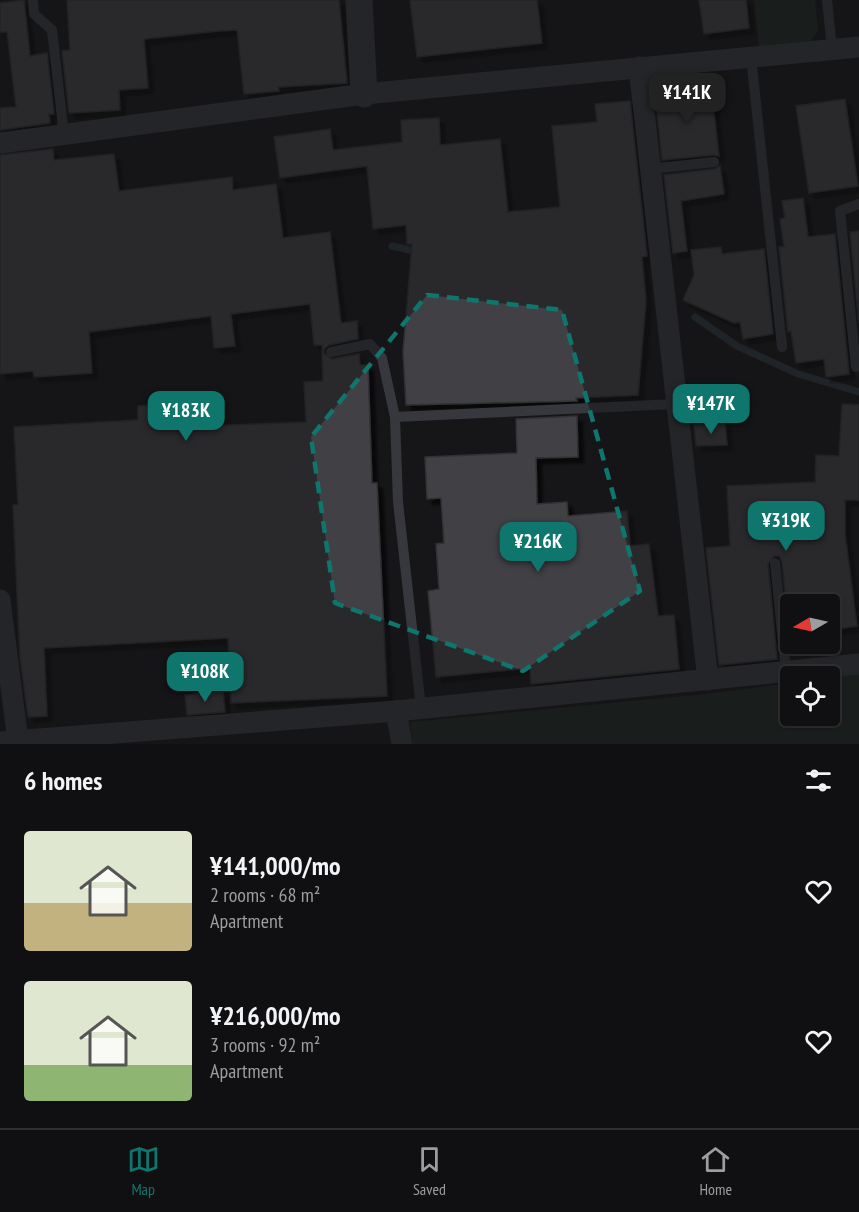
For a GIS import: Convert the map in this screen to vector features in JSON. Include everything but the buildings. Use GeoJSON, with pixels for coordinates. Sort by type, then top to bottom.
{"type":"FeatureCollection","features":[{"type":"Feature","properties":{"kind":"street"},"geometry":{"type":"LineString","coordinates":[[358,0],[364,94]]}},
{"type":"Feature","properties":{"kind":"street"},"geometry":{"type":"LineString","coordinates":[[0,143],[364,94],[859,47]]}},
{"type":"Feature","properties":{"kind":"street"},"geometry":{"type":"LineString","coordinates":[[639,67],[708,680]]}},
{"type":"Feature","properties":{"kind":"street"},"geometry":{"type":"LineString","coordinates":[[0,600],[9,741],[396,711],[780,673]]}},
{"type":"Feature","properties":{"kind":"street"},"geometry":{"type":"LineString","coordinates":[[840,666],[859,664]]}},
{"type":"Feature","properties":{"kind":"street"},"geometry":{"type":"LineString","coordinates":[[396,711],[402,744]]}},
{"type":"Feature","properties":{"kind":"lane"},"geometry":{"type":"LineString","coordinates":[[33,0],[34,14],[52,30],[64,136]]}},
{"type":"Feature","properties":{"kind":"lane"},"geometry":{"type":"LineString","coordinates":[[827,0],[832,50]]}},
{"type":"Feature","properties":{"kind":"lane"},"geometry":{"type":"LineString","coordinates":[[859,47],[859,54]]}},
{"type":"Feature","properties":{"kind":"lane"},"geometry":{"type":"LineString","coordinates":[[751,57],[782,347]]}},
{"type":"Feature","properties":{"kind":"lane"},"geometry":{"type":"LineString","coordinates":[[650,169],[714,162]]}},
{"type":"Feature","properties":{"kind":"lane"},"geometry":{"type":"LineString","coordinates":[[856,367],[840,212],[859,204]]}},
{"type":"Feature","properties":{"kind":"lane"},"geometry":{"type":"LineString","coordinates":[[331,352],[370,344],[382,358],[395,417],[398,502],[421,708]]}},
{"type":"Feature","properties":{"kind":"lane"},"geometry":{"type":"LineString","coordinates":[[395,417],[676,404]]}},
{"type":"Feature","properties":{"kind":"lane"},"geometry":{"type":"LineString","coordinates":[[775,563],[785,666]]}},
{"type":"Feature","properties":{"kind":"highlighted area"},"geometry":{"type":"Polygon","coordinates":[[[427,295],[562,310],[640,591],[523,671],[335,603],[311,437],[427,295]]]}},
{"type":"Feature","properties":{"kind":"shaded area"},"geometry":{"type":"Polygon","coordinates":[[[754,0],[815,0],[818,31],[808,44],[759,48],[754,0]]]}},
{"type":"Feature","properties":{"kind":"shaded area"},"geometry":{"type":"Polygon","coordinates":[[[859,674],[859,744],[413,744],[410,722],[706,694],[780,684],[780,726],[840,726],[840,677],[859,674]]]}},
{"type":"Feature","properties":{"kind":"waterway"},"geometry":{"type":"LineString","coordinates":[[392,246],[418,252]]}},
{"type":"Feature","properties":{"kind":"waterway"},"geometry":{"type":"LineString","coordinates":[[695,317],[737,346],[798,374],[859,392]]}}]}
